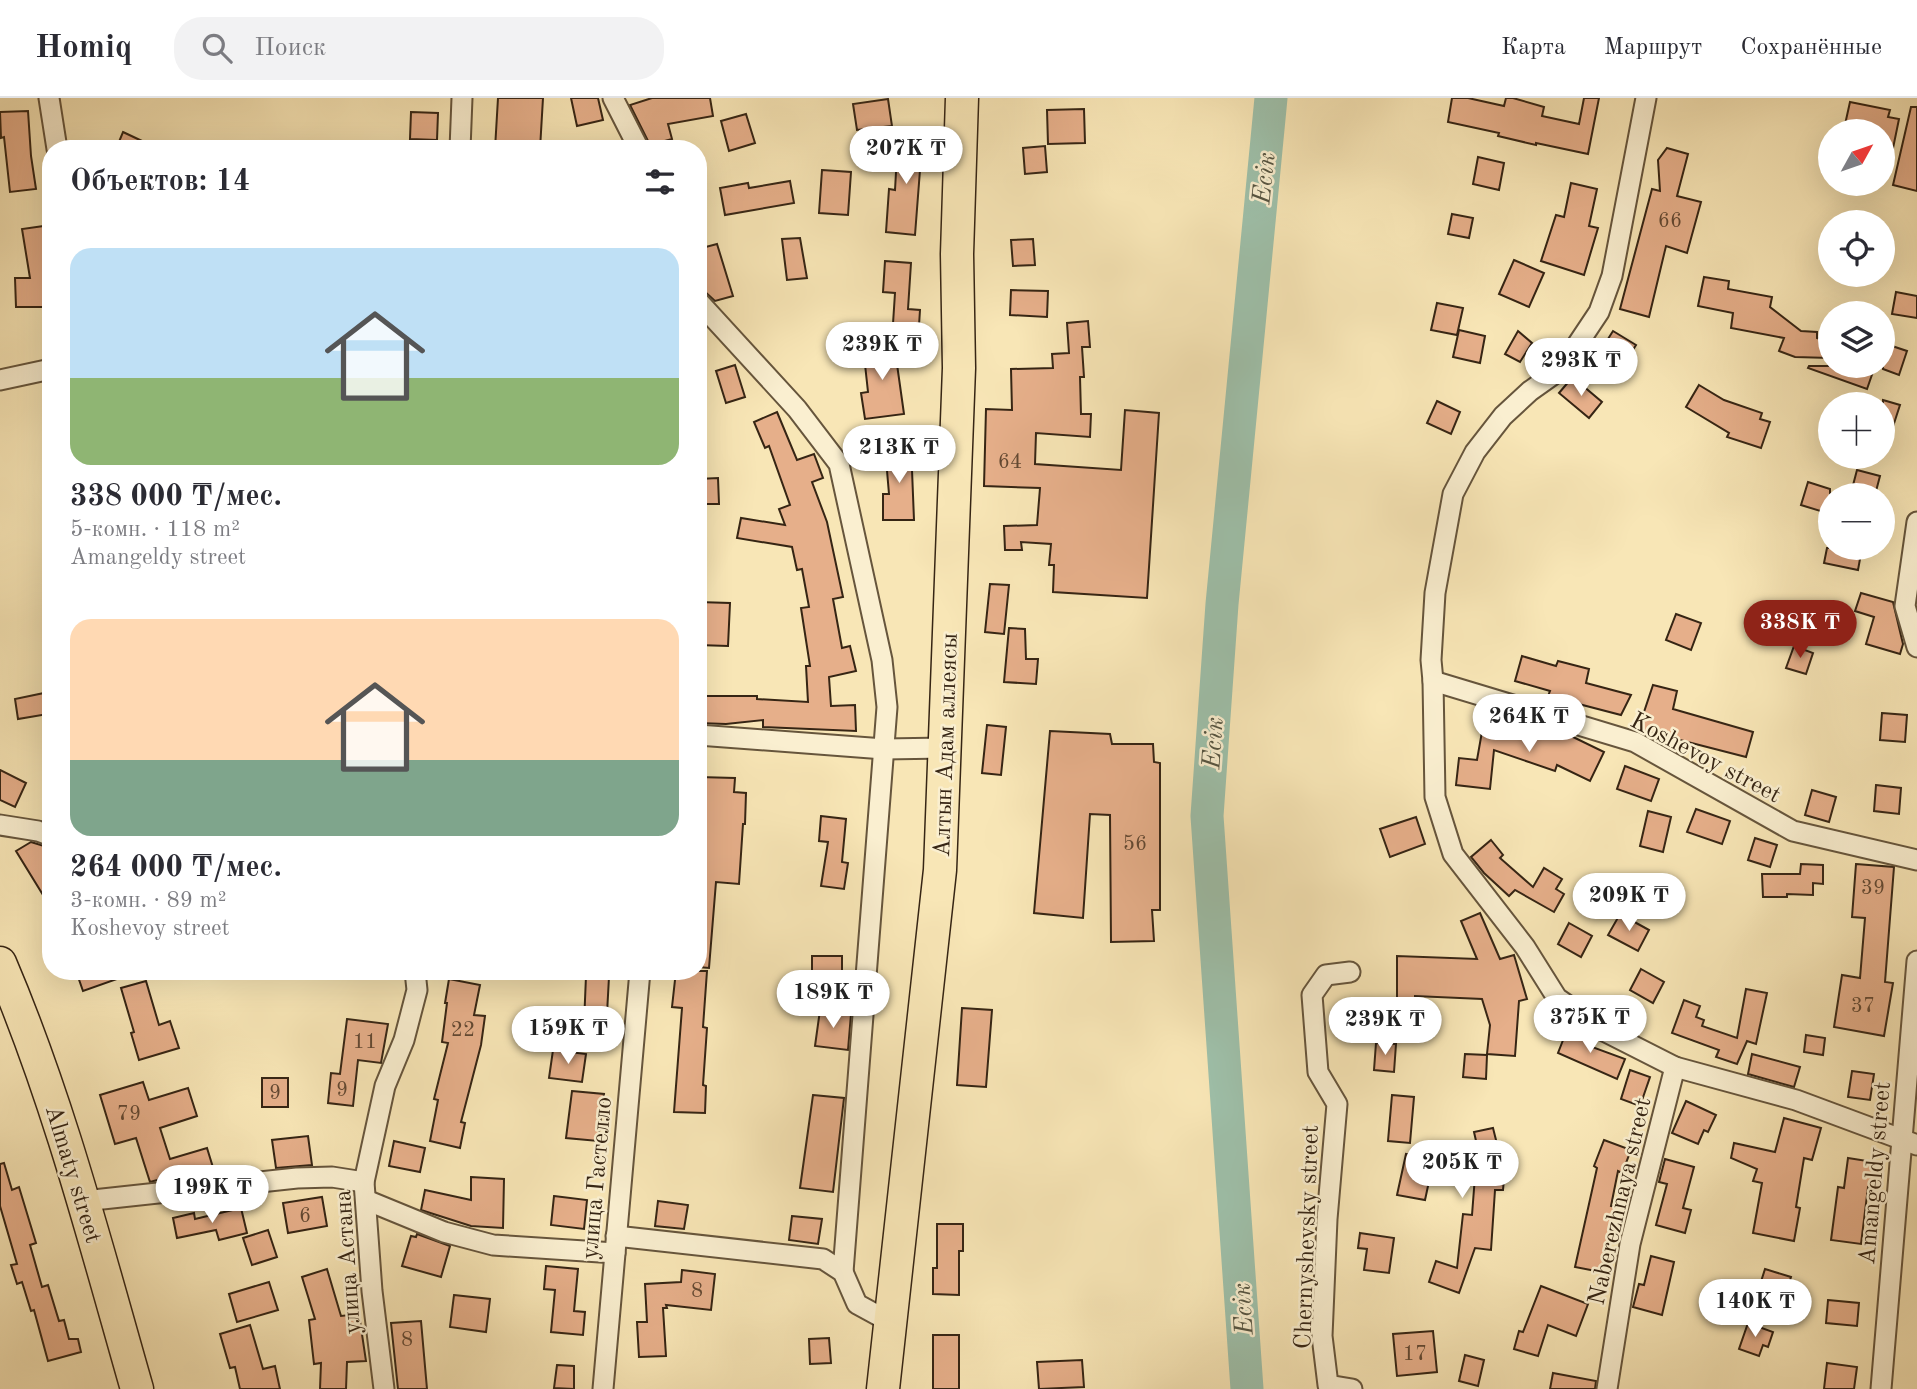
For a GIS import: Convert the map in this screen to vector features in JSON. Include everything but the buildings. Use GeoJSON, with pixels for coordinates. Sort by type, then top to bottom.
{"type":"FeatureCollection","features":[{"type":"Feature","properties":{"kind":"main road","name":"Алтын Адам аллеясы"},"geometry":{"type":"LineString","coordinates":[[883,1389],[940,870],[959,368],[957,254],[962,98]]}},
{"type":"Feature","properties":{"kind":"main road","name":"Almaty street"},"geometry":{"type":"LineString","coordinates":[[0,963],[19,1007],[73,1161],[138,1389]]}},
{"type":"Feature","properties":{"kind":"street"},"geometry":{"type":"LineString","coordinates":[[49,98],[56,140]]}},
{"type":"Feature","properties":{"kind":"street"},"geometry":{"type":"LineString","coordinates":[[460,140],[462,98]]}},
{"type":"Feature","properties":{"kind":"street"},"geometry":{"type":"LineString","coordinates":[[613,98],[634,140]]}},
{"type":"Feature","properties":{"kind":"street"},"geometry":{"type":"LineString","coordinates":[[1646,98],[1612,276],[1599,312],[1561,369],[1530,391],[1503,416],[1475,452],[1452,495],[1435,593],[1431,660],[1435,797],[1453,854],[1525,947],[1557,998],[1606,1032],[1675,1067],[1796,1100],[1909,1142]]}},
{"type":"Feature","properties":{"kind":"street"},"geometry":{"type":"LineString","coordinates":[[707,311],[797,409],[839,464],[882,660],[887,707],[843,1272],[857,1304],[890,1322]]}},
{"type":"Feature","properties":{"kind":"street"},"geometry":{"type":"LineString","coordinates":[[0,380],[42,371]]}},
{"type":"Feature","properties":{"kind":"street"},"geometry":{"type":"LineString","coordinates":[[1917,522],[1905,606],[1917,647]]}},
{"type":"Feature","properties":{"kind":"street","name":"Koshevoy street"},"geometry":{"type":"LineString","coordinates":[[1433,681],[1635,742],[1793,831],[1917,860]]}},
{"type":"Feature","properties":{"kind":"street"},"geometry":{"type":"LineString","coordinates":[[707,736],[884,749],[945,748]]}},
{"type":"Feature","properties":{"kind":"street"},"geometry":{"type":"LineString","coordinates":[[0,825],[42,833]]}},
{"type":"Feature","properties":{"kind":"street","name":"Amangeldy street"},"geometry":{"type":"LineString","coordinates":[[1881,1389],[1909,1142],[1917,961]]}},
{"type":"Feature","properties":{"kind":"street","name":"Chernyshevsky street"},"geometry":{"type":"LineString","coordinates":[[1350,972],[1326,975],[1312,995],[1318,1072],[1337,1104],[1327,1219],[1322,1336],[1328,1385],[1352,1389]]}},
{"type":"Feature","properties":{"kind":"street","name":"улица Астана"},"geometry":{"type":"LineString","coordinates":[[384,1389],[372,1291],[365,1191],[384,1086],[404,1040],[417,989],[416,980]]}},
{"type":"Feature","properties":{"kind":"street","name":"улица Гастелло"},"geometry":{"type":"LineString","coordinates":[[603,1389],[638,980]]}},
{"type":"Feature","properties":{"kind":"street","name":"Naberezhnaya street"},"geometry":{"type":"LineString","coordinates":[[1606,1389],[1630,1244],[1675,1067]]}},
{"type":"Feature","properties":{"kind":"street"},"geometry":{"type":"LineString","coordinates":[[84,1201],[297,1178],[332,1178],[365,1191],[444,1232],[493,1245],[615,1244],[811,1256],[823,1259],[843,1272]]}},
{"type":"Feature","properties":{"kind":"waterway","name":"Есік"},"geometry":{"type":"LineString","coordinates":[[1247,1389],[1207,816],[1222,604],[1271,98]]}}]}
